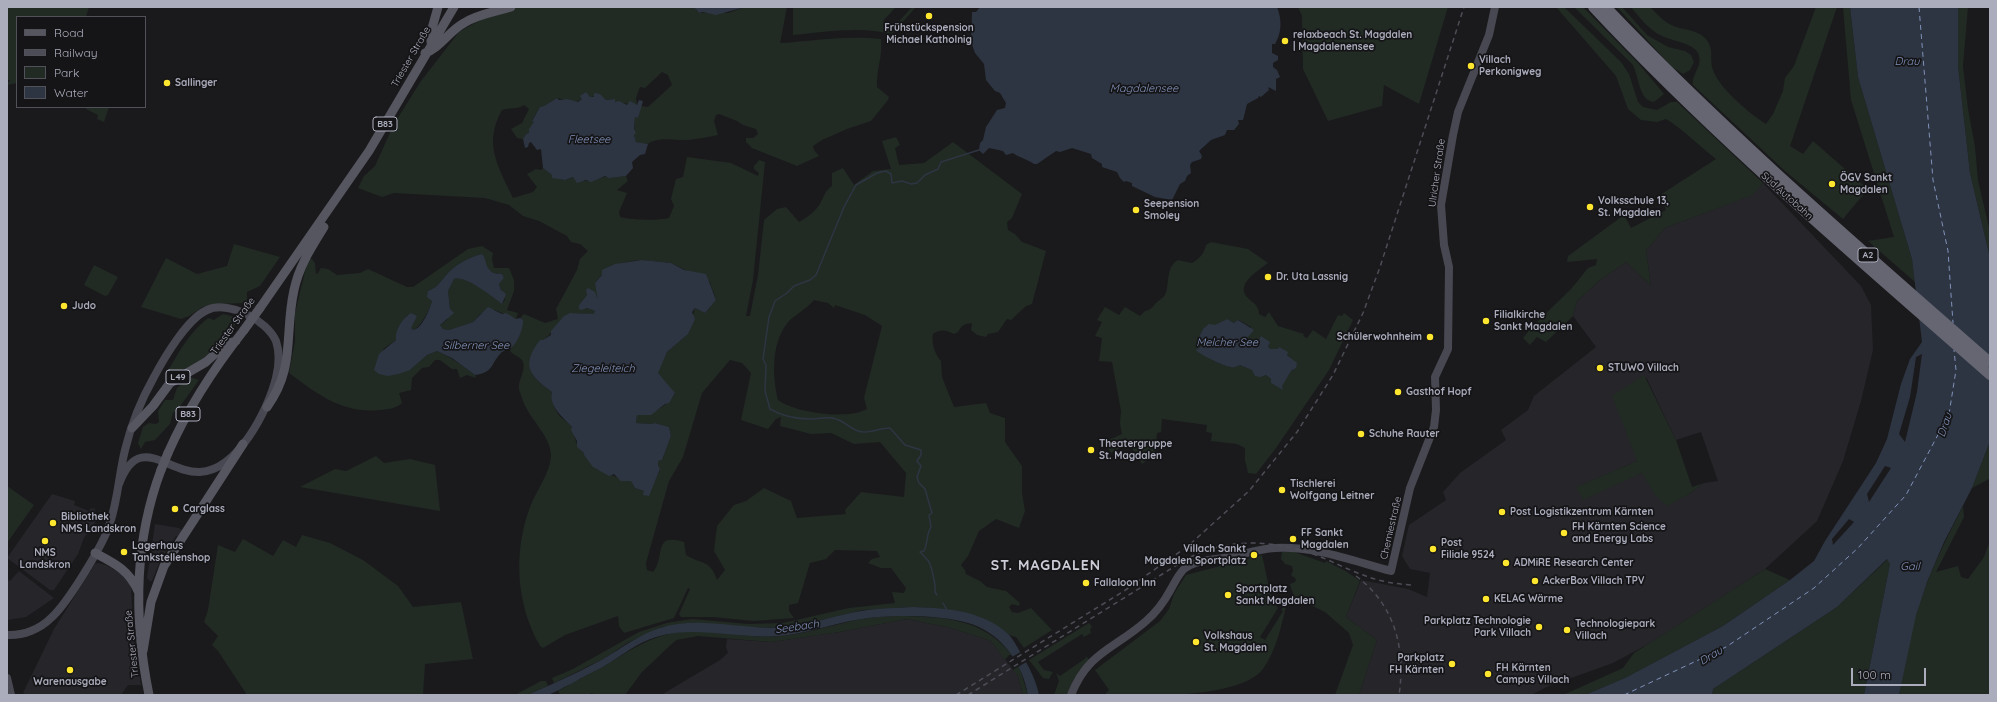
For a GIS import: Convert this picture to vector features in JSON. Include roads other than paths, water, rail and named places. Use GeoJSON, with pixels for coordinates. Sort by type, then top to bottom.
{"type":"FeatureCollection","features":[{"type":"Feature","properties":{"kind":"highway","name":"Süd Autobahn"},"geometry":{"type":"LineString","coordinates":[[1593,7],[1674,91],[1748,161],[1990,376]]}},
{"type":"Feature","properties":{"kind":"highway","name":"Süd Autobahn"},"geometry":{"type":"LineString","coordinates":[[1606,7],[1682,84],[1748,147],[1990,362]]}},
{"type":"Feature","properties":{"kind":"main road"},"geometry":{"type":"LineString","coordinates":[[431,44],[431,32],[438,7]]}},
{"type":"Feature","properties":{"kind":"main road","name":"Triester Straße"},"geometry":{"type":"LineString","coordinates":[[148,691],[138,593],[142,543],[150,501],[168,453],[194,403],[323,218],[376,139],[425,53],[454,7]]}},
{"type":"Feature","properties":{"kind":"main road"},"geometry":{"type":"LineString","coordinates":[[425,53],[435,50],[448,33],[464,23],[483,14],[511,7]]}},
{"type":"Feature","properties":{"kind":"main road"},"geometry":{"type":"LineString","coordinates":[[266,407],[279,387],[286,364],[291,304],[297,276],[302,263],[324,226],[323,218]]}},
{"type":"Feature","properties":{"kind":"main road","name":"L49"},"geometry":{"type":"LineString","coordinates":[[132,428],[150,411],[170,383],[206,362],[226,344],[236,341]]}},
{"type":"Feature","properties":{"kind":"main road"},"geometry":{"type":"LineString","coordinates":[[143,651],[151,602],[164,566],[244,444]]}},
{"type":"Feature","properties":{"kind":"main road"},"geometry":{"type":"LineString","coordinates":[[121,568],[128,569],[134,567],[138,550],[142,543]]}},
{"type":"Feature","properties":{"kind":"main road"},"geometry":{"type":"LineString","coordinates":[[95,553],[121,568],[133,579],[138,593]]}},
{"type":"Feature","properties":{"kind":"street","name":"Ulricher Straße"},"geometry":{"type":"LineString","coordinates":[[1438,370],[1448,349],[1448,267],[1444,245],[1441,205],[1444,185],[1458,112],[1489,35],[1495,7]]}},
{"type":"Feature","properties":{"kind":"street","name":"L49"},"geometry":{"type":"LineString","coordinates":[[7,635],[18,635],[32,630],[51,618],[70,594],[95,553],[110,524],[118,484],[125,449],[132,428],[154,376],[179,340],[199,315],[216,307],[228,307],[241,311],[267,330],[275,340],[279,356],[278,372],[266,407],[244,444],[228,459],[214,468],[200,472],[183,469],[157,458],[146,457],[136,459],[126,468],[118,484]]}},
{"type":"Feature","properties":{"kind":"street","name":"Chemiestraße"},"geometry":{"type":"LineString","coordinates":[[1071,695],[1085,669],[1096,657],[1110,645],[1140,627],[1153,615],[1184,569],[1198,562],[1270,549],[1295,548],[1318,551],[1391,571],[1410,488],[1434,427],[1436,410],[1435,377],[1438,370]]}},
{"type":"Feature","properties":{"kind":"street"},"geometry":{"type":"LineString","coordinates":[[125,449],[130,456],[136,459]]}},
{"type":"Feature","properties":{"kind":"street"},"geometry":{"type":"LineString","coordinates":[[7,678],[11,695]]}},
{"type":"Feature","properties":{"kind":"water"},"geometry":{"type":"Polygon","coordinates":[[[691,7],[745,7],[716,15],[703,12],[699,13],[696,9],[691,7]]]}},
{"type":"Feature","properties":{"kind":"water","name":"Magdalensee"},"geometry":{"type":"Polygon","coordinates":[[[980,7],[1277,7],[1280,17],[1280,30],[1275,44],[1272,44],[1272,53],[1278,56],[1278,60],[1273,63],[1273,67],[1277,70],[1280,77],[1276,79],[1276,91],[1268,87],[1269,90],[1261,97],[1259,96],[1247,104],[1243,120],[1238,120],[1239,124],[1234,130],[1227,130],[1225,135],[1211,140],[1199,151],[1202,156],[1201,159],[1192,162],[1190,165],[1191,173],[1187,176],[1185,181],[1180,184],[1172,200],[1155,197],[1132,186],[1132,183],[1126,181],[1124,182],[1117,172],[1102,167],[1102,164],[1092,158],[1091,154],[1072,148],[1060,152],[1056,151],[1037,164],[1034,164],[1013,153],[1006,155],[1003,151],[989,148],[983,154],[979,150],[986,127],[997,110],[1005,108],[1006,103],[1000,93],[995,91],[986,80],[984,64],[975,53],[971,42],[972,12],[976,12],[980,7]]]}},
{"type":"Feature","properties":{"kind":"water","name":"Drau"},"geometry":{"type":"Polygon","coordinates":[[[1850,7],[1958,7],[1958,66],[1970,173],[1990,258],[1990,441],[1972,488],[1944,542],[1927,582],[1916,615],[1899,695],[1864,695],[1890,564],[1887,559],[1837,607],[1713,689],[1712,695],[1585,695],[1625,678],[1723,626],[1790,580],[1814,561],[1825,541],[1876,463],[1887,439],[1901,384],[1910,359],[1922,342],[1912,259],[1858,77],[1850,7]],[[1922,354],[1916,357],[1910,397],[1899,434],[1905,442],[1917,392],[1922,354]],[[1885,466],[1867,494],[1869,502],[1891,468],[1885,466]],[[1849,519],[1832,539],[1833,545],[1854,522],[1849,519]]]}},
{"type":"Feature","properties":{"kind":"water","name":"Fleetsee"},"geometry":{"type":"Polygon","coordinates":[[[586,92],[590,97],[594,97],[594,93],[600,94],[606,100],[615,99],[615,102],[619,101],[627,105],[630,101],[637,105],[639,100],[643,101],[638,118],[635,117],[634,129],[636,133],[634,135],[636,142],[648,144],[645,154],[640,155],[632,162],[633,168],[626,176],[609,178],[605,176],[591,182],[586,180],[577,183],[573,177],[565,180],[552,178],[552,175],[543,168],[541,149],[537,150],[531,142],[529,143],[528,147],[525,148],[523,139],[526,134],[529,133],[529,129],[534,122],[532,121],[540,107],[557,98],[559,100],[567,99],[578,102],[582,99],[580,96],[586,92]]]}},
{"type":"Feature","properties":{"kind":"water","name":"Silberner See"},"geometry":{"type":"Polygon","coordinates":[[[482,254],[489,270],[494,273],[502,274],[504,278],[499,284],[501,290],[506,294],[502,304],[472,283],[465,280],[454,279],[448,291],[450,309],[454,313],[440,325],[443,329],[449,330],[473,322],[488,307],[502,314],[506,313],[516,319],[520,318],[523,320],[518,339],[513,346],[503,351],[491,368],[481,374],[475,375],[452,358],[437,351],[427,355],[410,370],[398,374],[388,376],[379,374],[374,370],[379,354],[396,340],[398,328],[405,318],[411,313],[417,316],[411,328],[413,330],[416,329],[422,322],[432,301],[427,297],[428,291],[437,285],[460,263],[482,254]]]}},
{"type":"Feature","properties":{"kind":"water","name":"Ziegeleiteich"},"geometry":{"type":"Polygon","coordinates":[[[642,260],[671,263],[684,270],[706,274],[716,300],[705,313],[695,308],[692,312],[695,319],[688,334],[667,352],[658,373],[675,393],[669,403],[665,404],[651,415],[637,415],[636,423],[655,423],[669,427],[671,436],[662,460],[658,461],[660,469],[649,496],[643,495],[644,491],[635,488],[631,481],[621,481],[614,474],[609,476],[593,467],[584,453],[577,447],[577,441],[571,430],[572,427],[554,407],[551,397],[552,392],[533,375],[529,364],[530,357],[540,340],[543,340],[551,335],[551,331],[564,316],[570,313],[594,314],[595,311],[587,308],[582,310],[579,309],[579,305],[587,295],[586,290],[588,288],[595,292],[598,300],[595,283],[602,275],[602,270],[615,264],[642,260]]]}},
{"type":"Feature","properties":{"kind":"water","name":"Melcher See"},"geometry":{"type":"Polygon","coordinates":[[[1227,319],[1234,323],[1238,320],[1254,330],[1247,338],[1248,343],[1251,341],[1258,341],[1261,336],[1270,342],[1268,346],[1270,349],[1278,349],[1279,347],[1288,352],[1287,355],[1297,363],[1296,368],[1291,371],[1282,386],[1283,390],[1271,383],[1271,379],[1266,375],[1260,377],[1255,376],[1252,370],[1240,365],[1233,367],[1223,365],[1196,350],[1202,346],[1203,342],[1199,337],[1203,329],[1209,324],[1215,325],[1227,319]]]}},
{"type":"Feature","properties":{"kind":"water","name":"Seebach"},"geometry":{"type":"Polygon","coordinates":[[[913,607],[938,608],[964,612],[988,620],[999,627],[1011,637],[1022,655],[1036,684],[1039,695],[1028,695],[1026,684],[1017,664],[1005,646],[988,632],[966,622],[951,619],[897,616],[850,621],[797,634],[779,636],[748,636],[686,632],[656,637],[632,648],[606,665],[552,693],[544,695],[528,695],[596,663],[645,634],[675,624],[706,623],[769,628],[784,627],[861,611],[913,607]]]}},
{"type":"Feature","properties":{"kind":"waterway"},"geometry":{"type":"LineString","coordinates":[[937,595],[935,592],[930,565],[920,552],[924,551],[925,548],[928,533],[931,527],[929,515],[932,513],[925,489],[919,483],[917,477],[921,466],[917,461],[921,455],[921,450],[905,445],[890,428],[859,432],[833,418],[795,418],[780,414],[770,409],[765,391],[766,365],[763,359],[769,317],[775,301],[794,286],[810,280],[816,275],[844,207],[856,185],[877,173],[886,171],[891,174],[892,183],[902,181],[911,184],[917,183],[925,175],[938,169],[941,162],[979,150]]}},
{"type":"Feature","properties":{"kind":"waterway"},"geometry":{"type":"LineString","coordinates":[[943,603],[947,610]]}},
{"type":"Feature","properties":{"kind":"railway"},"geometry":{"type":"LineString","coordinates":[[956,695],[1124,591],[1188,546],[1249,491],[1297,432],[1333,375],[1363,313],[1380,267],[1464,7]]}},
{"type":"Feature","properties":{"kind":"railway"},"geometry":{"type":"LineString","coordinates":[[968,695],[1185,560],[1202,552],[1220,547],[1256,543],[1293,548],[1310,553],[1368,577],[1388,582],[1412,585]]}},
{"type":"Feature","properties":{"kind":"railway"},"geometry":{"type":"LineString","coordinates":[[1356,576],[1380,600],[1389,614],[1395,629],[1401,661],[1399,695]]}},
{"type":"Feature","properties":{"kind":"place","name":"Frühstückspension Michael Katholnig"},"geometry":{"type":"Point","coordinates":[929,16]}},
{"type":"Feature","properties":{"kind":"place","name":"relaxbeach St. Magdalen | Magdalenensee"},"geometry":{"type":"Point","coordinates":[1285,41]}},
{"type":"Feature","properties":{"kind":"place","name":"Villach Perkonigweg"},"geometry":{"type":"Point","coordinates":[1471,66]}},
{"type":"Feature","properties":{"kind":"place","name":"Sallinger"},"geometry":{"type":"Point","coordinates":[167,83]}},
{"type":"Feature","properties":{"kind":"place","name":"ÖGV Sankt Magdalen"},"geometry":{"type":"Point","coordinates":[1832,184]}},
{"type":"Feature","properties":{"kind":"place","name":"Volksschule 13, St. Magdalen"},"geometry":{"type":"Point","coordinates":[1590,207]}},
{"type":"Feature","properties":{"kind":"place","name":"Seepension Smoley"},"geometry":{"type":"Point","coordinates":[1136,210]}},
{"type":"Feature","properties":{"kind":"place","name":"Dr. Uta Lassnig"},"geometry":{"type":"Point","coordinates":[1268,277]}},
{"type":"Feature","properties":{"kind":"place","name":"Judo"},"geometry":{"type":"Point","coordinates":[64,306]}},
{"type":"Feature","properties":{"kind":"place","name":"Filialkirche Sankt Magdalen"},"geometry":{"type":"Point","coordinates":[1486,321]}},
{"type":"Feature","properties":{"kind":"place","name":"Schülerwohnheim"},"geometry":{"type":"Point","coordinates":[1430,337]}},
{"type":"Feature","properties":{"kind":"place","name":"STUWO Villach"},"geometry":{"type":"Point","coordinates":[1600,368]}},
{"type":"Feature","properties":{"kind":"place","name":"Gasthof Hopf"},"geometry":{"type":"Point","coordinates":[1398,392]}},
{"type":"Feature","properties":{"kind":"place","name":"Schuhe Rauter"},"geometry":{"type":"Point","coordinates":[1361,434]}},
{"type":"Feature","properties":{"kind":"place","name":"Theatergruppe St. Magdalen"},"geometry":{"type":"Point","coordinates":[1091,450]}},
{"type":"Feature","properties":{"kind":"place","name":"Tischlerei Wolfgang Leitner"},"geometry":{"type":"Point","coordinates":[1282,490]}},
{"type":"Feature","properties":{"kind":"place","name":"Carglass"},"geometry":{"type":"Point","coordinates":[175,509]}},
{"type":"Feature","properties":{"kind":"place","name":"Post Logistikzentrum Kärnten"},"geometry":{"type":"Point","coordinates":[1502,512]}},
{"type":"Feature","properties":{"kind":"place","name":"Bibliothek NMS Landskron"},"geometry":{"type":"Point","coordinates":[53,523]}},
{"type":"Feature","properties":{"kind":"place","name":"FH Kärnten Science and Energy Labs"},"geometry":{"type":"Point","coordinates":[1564,533]}},
{"type":"Feature","properties":{"kind":"place","name":"FF Sankt Magdalen"},"geometry":{"type":"Point","coordinates":[1293,539]}},
{"type":"Feature","properties":{"kind":"place","name":"NMS Landskron"},"geometry":{"type":"Point","coordinates":[45,541]}},
{"type":"Feature","properties":{"kind":"place","name":"Post Filiale 9524"},"geometry":{"type":"Point","coordinates":[1433,549]}},
{"type":"Feature","properties":{"kind":"place","name":"Lagerhaus Tankstellenshop"},"geometry":{"type":"Point","coordinates":[124,552]}},
{"type":"Feature","properties":{"kind":"place","name":"Villach Sankt Magdalen Sportplatz"},"geometry":{"type":"Point","coordinates":[1254,555]}},
{"type":"Feature","properties":{"kind":"place","name":"ADMiRE Research Center"},"geometry":{"type":"Point","coordinates":[1506,563]}},
{"type":"Feature","properties":{"kind":"place","name":"AckerBox Villach TPV"},"geometry":{"type":"Point","coordinates":[1535,581]}},
{"type":"Feature","properties":{"kind":"place","name":"Fallaloon Inn"},"geometry":{"type":"Point","coordinates":[1086,583]}},
{"type":"Feature","properties":{"kind":"place","name":"Sportplatz Sankt Magdalen"},"geometry":{"type":"Point","coordinates":[1228,595]}},
{"type":"Feature","properties":{"kind":"place","name":"KELAG Wärme"},"geometry":{"type":"Point","coordinates":[1486,599]}},
{"type":"Feature","properties":{"kind":"place","name":"Parkplatz Technologie Park Villach"},"geometry":{"type":"Point","coordinates":[1539,627]}},
{"type":"Feature","properties":{"kind":"place","name":"Technologiepark Villach"},"geometry":{"type":"Point","coordinates":[1567,630]}},
{"type":"Feature","properties":{"kind":"place","name":"Volkshaus St. Magdalen"},"geometry":{"type":"Point","coordinates":[1196,642]}},
{"type":"Feature","properties":{"kind":"place","name":"Parkplatz FH Kärnten"},"geometry":{"type":"Point","coordinates":[1452,664]}},
{"type":"Feature","properties":{"kind":"place","name":"Warenausgabe"},"geometry":{"type":"Point","coordinates":[70,670]}},
{"type":"Feature","properties":{"kind":"place","name":"FH Kärnten Campus Villach"},"geometry":{"type":"Point","coordinates":[1488,674]}},
{"type":"Feature","properties":{"kind":"district","name":"ST. MAGDALEN"},"geometry":{"type":"Point","coordinates":[1046,566]}},
{"type":"Feature","properties":{"kind":"water label","name":"Gail"},"geometry":{"type":"Point","coordinates":[1910,567]}}]}
